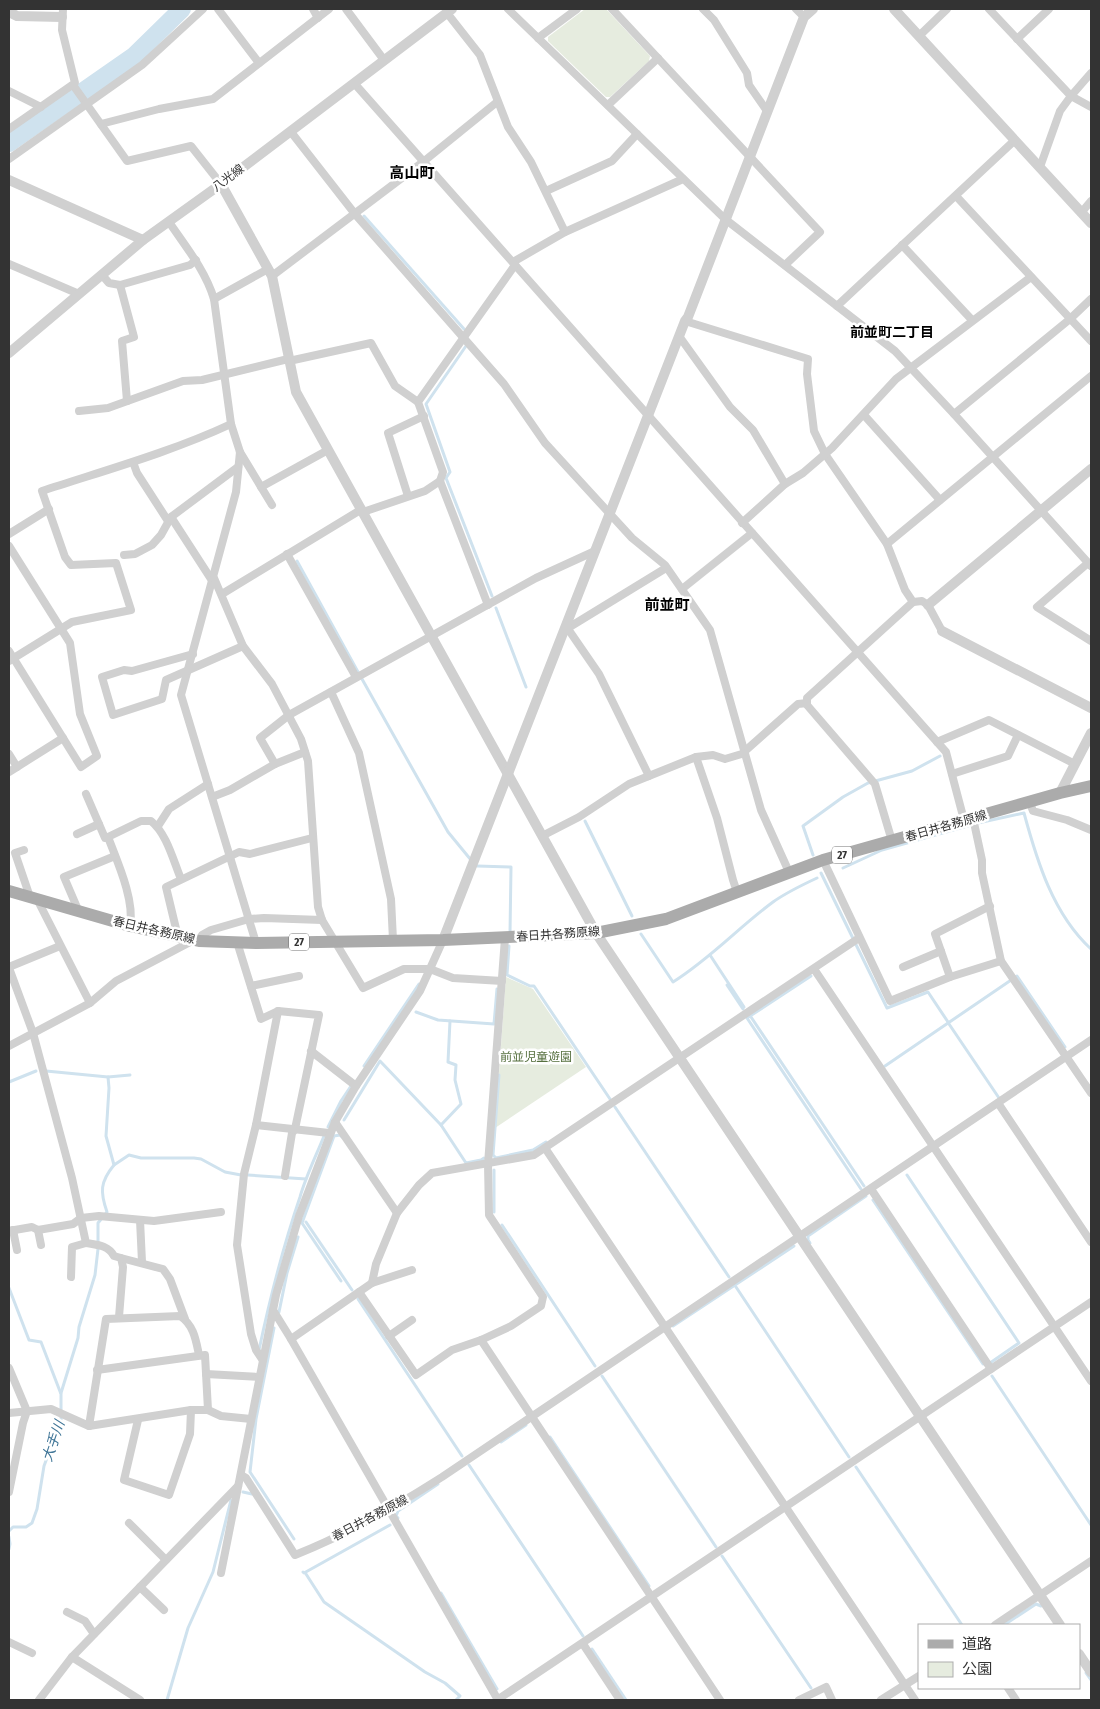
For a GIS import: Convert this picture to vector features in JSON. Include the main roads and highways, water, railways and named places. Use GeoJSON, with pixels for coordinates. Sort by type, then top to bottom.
{"type":"FeatureCollection","features":[{"type":"Feature","properties":{"kind":"main road","name":"春日井各務原線"},"geometry":{"type":"LineString","coordinates":[[9,892],[130,926],[196,940],[256,943],[443,940],[596,932],[666,919],[823,860],[1060,793],[1091,786]]}},
{"type":"Feature","properties":{"kind":"waterway"},"geometry":{"type":"LineString","coordinates":[[9,143],[134,56],[182,9]]}},
{"type":"Feature","properties":{"kind":"waterway"},"geometry":{"type":"LineString","coordinates":[[364,216],[464,329]]}},
{"type":"Feature","properties":{"kind":"waterway"},"geometry":{"type":"LineString","coordinates":[[466,346],[426,404],[450,472],[446,478],[492,596]]}},
{"type":"Feature","properties":{"kind":"waterway"},"geometry":{"type":"LineString","coordinates":[[297,561],[358,672]]}},
{"type":"Feature","properties":{"kind":"waterway"},"geometry":{"type":"LineString","coordinates":[[496,608],[526,687]]}},
{"type":"Feature","properties":{"kind":"waterway"},"geometry":{"type":"LineString","coordinates":[[362,679],[448,832],[471,860]]}},
{"type":"Feature","properties":{"kind":"waterway"},"geometry":{"type":"LineString","coordinates":[[813,855],[803,826],[843,797],[868,783],[912,771],[940,756]]}},
{"type":"Feature","properties":{"kind":"waterway"},"geometry":{"type":"LineString","coordinates":[[843,868],[882,850],[978,823],[1024,813],[1048,886],[1066,920],[1091,949]]}},
{"type":"Feature","properties":{"kind":"waterway"},"geometry":{"type":"LineString","coordinates":[[585,821],[632,916]]}},
{"type":"Feature","properties":{"kind":"waterway"},"geometry":{"type":"LineString","coordinates":[[477,866],[511,867],[510,933]]}},
{"type":"Feature","properties":{"kind":"waterway"},"geometry":{"type":"LineString","coordinates":[[821,873],[887,1008],[928,992],[948,1022]]}},
{"type":"Feature","properties":{"kind":"waterway"},"geometry":{"type":"LineString","coordinates":[[641,934],[673,982],[687,973],[773,902],[817,878]]}},
{"type":"Feature","properties":{"kind":"waterway"},"geometry":{"type":"LineString","coordinates":[[509,946],[507,975],[530,986],[534,986],[610,1099]]}},
{"type":"Feature","properties":{"kind":"waterway"},"geometry":{"type":"LineString","coordinates":[[710,955],[744,1007]]}},
{"type":"Feature","properties":{"kind":"waterway"},"geometry":{"type":"LineString","coordinates":[[811,976],[747,1018],[861,1189]]}},
{"type":"Feature","properties":{"kind":"waterway"},"geometry":{"type":"LineString","coordinates":[[885,1066],[1017,976],[1065,1047]]}},
{"type":"Feature","properties":{"kind":"waterway"},"geometry":{"type":"LineString","coordinates":[[364,1066],[419,984]]}},
{"type":"Feature","properties":{"kind":"waterway"},"geometry":{"type":"LineString","coordinates":[[727,985],[743,1009]]}},
{"type":"Feature","properties":{"kind":"waterway"},"geometry":{"type":"LineString","coordinates":[[416,1012],[438,1020],[494,1024],[497,989]]}},
{"type":"Feature","properties":{"kind":"waterway"},"geometry":{"type":"LineString","coordinates":[[751,1017],[864,1186]]}},
{"type":"Feature","properties":{"kind":"waterway"},"geometry":{"type":"LineString","coordinates":[[441,1125],[461,1104],[455,1080],[456,1065],[448,1062],[450,1021]]}},
{"type":"Feature","properties":{"kind":"waterway"},"geometry":{"type":"LineString","coordinates":[[949,1024],[999,1098]]}},
{"type":"Feature","properties":{"kind":"waterway"},"geometry":{"type":"LineString","coordinates":[[344,1120],[380,1061],[441,1125],[466,1163],[484,1158]]}},
{"type":"Feature","properties":{"kind":"waterway"},"geometry":{"type":"LineString","coordinates":[[9,1082],[36,1071]]}},
{"type":"Feature","properties":{"kind":"waterway"},"geometry":{"type":"LineString","coordinates":[[46,1071],[108,1077],[130,1075]]}},
{"type":"Feature","properties":{"kind":"waterway"},"geometry":{"type":"LineString","coordinates":[[499,1075],[493,1155],[496,1158],[533,1150],[546,1142]]}},
{"type":"Feature","properties":{"kind":"waterway"},"geometry":{"type":"LineString","coordinates":[[98,1241],[98,1223],[107,1212],[102,1193],[104,1182],[114,1165],[106,1136],[108,1077]]}},
{"type":"Feature","properties":{"kind":"waterway"},"geometry":{"type":"LineString","coordinates":[[328,1127],[351,1086]]}},
{"type":"Feature","properties":{"kind":"waterway"},"geometry":{"type":"LineString","coordinates":[[615,1107],[729,1277]]}},
{"type":"Feature","properties":{"kind":"waterway"},"geometry":{"type":"LineString","coordinates":[[341,1281],[302,1223],[334,1136],[340,1135],[342,1137]]}},
{"type":"Feature","properties":{"kind":"waterway"},"geometry":{"type":"LineString","coordinates":[[259,1350],[272,1292],[288,1235],[305,1181],[324,1136]]}},
{"type":"Feature","properties":{"kind":"waterway"},"geometry":{"type":"LineString","coordinates":[[114,1165],[129,1155],[141,1158],[194,1158],[201,1159],[225,1172],[241,1175]]}},
{"type":"Feature","properties":{"kind":"waterway"},"geometry":{"type":"LineString","coordinates":[[494,1170],[494,1212]]}},
{"type":"Feature","properties":{"kind":"waterway"},"geometry":{"type":"LineString","coordinates":[[248,1175],[306,1179]]}},
{"type":"Feature","properties":{"kind":"waterway"},"geometry":{"type":"LineString","coordinates":[[907,1175],[1019,1343],[990,1363]]}},
{"type":"Feature","properties":{"kind":"waterway"},"geometry":{"type":"LineString","coordinates":[[810,1243],[808,1236],[866,1196]]}},
{"type":"Feature","properties":{"kind":"waterway"},"geometry":{"type":"LineString","coordinates":[[873,1200],[983,1364]]}},
{"type":"Feature","properties":{"kind":"waterway"},"geometry":{"type":"LineString","coordinates":[[306,1222],[352,1290]]}},
{"type":"Feature","properties":{"kind":"waterway"},"geometry":{"type":"LineString","coordinates":[[502,1225],[595,1366]]}},
{"type":"Feature","properties":{"kind":"waterway"},"geometry":{"type":"LineString","coordinates":[[279,1312],[287,1273],[298,1237]]}},
{"type":"Feature","properties":{"kind":"waterway"},"geometry":{"type":"LineString","coordinates":[[673,1326],[794,1246]]}},
{"type":"Feature","properties":{"kind":"waterway"},"geometry":{"type":"LineString","coordinates":[[61,1393],[95,1275],[98,1249]]}},
{"type":"Feature","properties":{"kind":"waterway"},"geometry":{"type":"LineString","coordinates":[[736,1287],[849,1457]]}},
{"type":"Feature","properties":{"kind":"waterway","name":"大手川"},"geometry":{"type":"LineString","coordinates":[[9,1288],[29,1340],[41,1342],[61,1394],[61,1420],[44,1466],[37,1509],[32,1523],[26,1527],[13,1527],[9,1531]]}},
{"type":"Feature","properties":{"kind":"waterway"},"geometry":{"type":"LineString","coordinates":[[358,1299],[462,1456]]}},
{"type":"Feature","properties":{"kind":"waterway"},"geometry":{"type":"LineString","coordinates":[[274,1328],[256,1419],[250,1472],[294,1539]]}},
{"type":"Feature","properties":{"kind":"waterway"},"geometry":{"type":"LineString","coordinates":[[602,1376],[716,1547]]}},
{"type":"Feature","properties":{"kind":"waterway"},"geometry":{"type":"LineString","coordinates":[[992,1376],[1091,1525]]}},
{"type":"Feature","properties":{"kind":"waterway"},"geometry":{"type":"LineString","coordinates":[[501,1442],[526,1425]]}},
{"type":"Feature","properties":{"kind":"waterway"},"geometry":{"type":"LineString","coordinates":[[550,1437],[649,1586]]}},
{"type":"Feature","properties":{"kind":"waterway"},"geometry":{"type":"LineString","coordinates":[[469,1465],[583,1636]]}},
{"type":"Feature","properties":{"kind":"waterway"},"geometry":{"type":"LineString","coordinates":[[856,1467],[961,1624]]}},
{"type":"Feature","properties":{"kind":"waterway"},"geometry":{"type":"LineString","coordinates":[[398,1518],[396,1516],[398,1511],[438,1484]]}},
{"type":"Feature","properties":{"kind":"waterway"},"geometry":{"type":"LineString","coordinates":[[243,1492],[252,1494]]}},
{"type":"Feature","properties":{"kind":"waterway"},"geometry":{"type":"LineString","coordinates":[[167,1700],[188,1628],[213,1572],[231,1500]]}},
{"type":"Feature","properties":{"kind":"waterway"},"geometry":{"type":"LineString","coordinates":[[303,1572],[390,1525]]}},
{"type":"Feature","properties":{"kind":"waterway","name":"大手川"},"geometry":{"type":"LineString","coordinates":[[9,1537],[9,1549]]}},
{"type":"Feature","properties":{"kind":"waterway"},"geometry":{"type":"LineString","coordinates":[[722,1556],[811,1688]]}},
{"type":"Feature","properties":{"kind":"waterway"},"geometry":{"type":"LineString","coordinates":[[306,1574],[324,1602],[425,1672],[445,1683],[460,1696],[456,1700]]}},
{"type":"Feature","properties":{"kind":"waterway"},"geometry":{"type":"LineString","coordinates":[[441,1593],[497,1689]]}},
{"type":"Feature","properties":{"kind":"waterway"},"geometry":{"type":"LineString","coordinates":[[1006,1624],[1036,1604],[1041,1606]]}},
{"type":"Feature","properties":{"kind":"waterway"},"geometry":{"type":"LineString","coordinates":[[592,1649],[626,1700]]}},
{"type":"Feature","properties":{"kind":"waterway"},"geometry":{"type":"LineString","coordinates":[[1086,1673],[1091,1680]]}},
{"type":"Feature","properties":{"kind":"district","name":"高山町"},"geometry":{"type":"Point","coordinates":[412,173]}},
{"type":"Feature","properties":{"kind":"district","name":"前並町二丁目"},"geometry":{"type":"Point","coordinates":[892,332]}},
{"type":"Feature","properties":{"kind":"district","name":"前並町"},"geometry":{"type":"Point","coordinates":[667,605]}},
{"type":"Feature","properties":{"kind":"park label","name":"前並児童遊園"},"geometry":{"type":"Point","coordinates":[536,1057]}}]}
